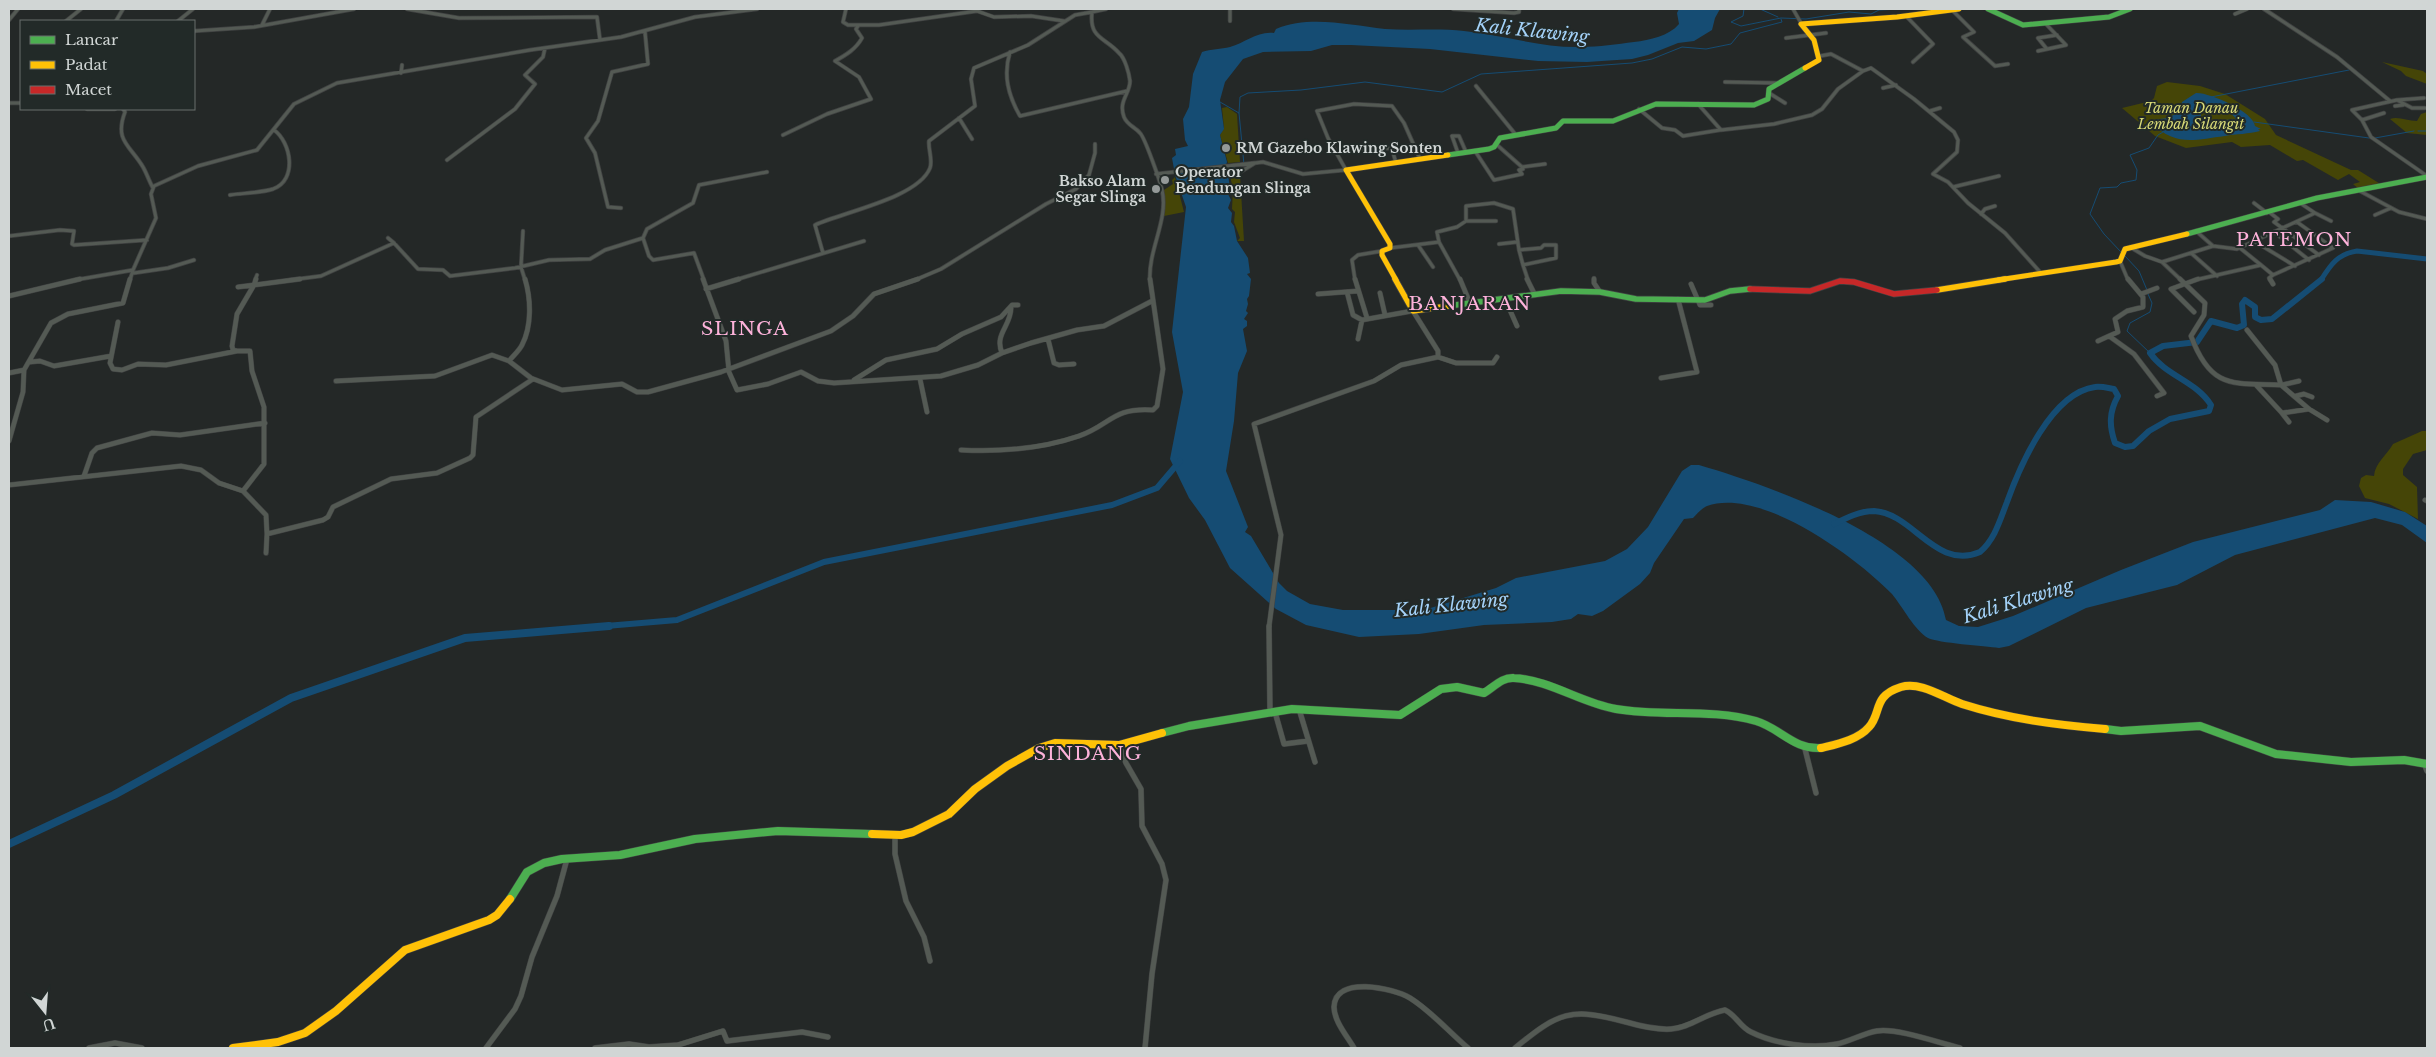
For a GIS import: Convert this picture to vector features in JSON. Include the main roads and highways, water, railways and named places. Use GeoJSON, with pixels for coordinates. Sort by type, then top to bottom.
{"type":"FeatureCollection","features":[{"type":"Feature","properties":{"kind":"water","name":"Kali Klawing"},"geometry":{"type":"Polygon","coordinates":[[[1679,9],[1720,9],[1712,30],[1694,41],[1678,43],[1632,59],[1587,62],[1538,61],[1430,49],[1332,45],[1311,51],[1263,52],[1243,59],[1225,82],[1220,100],[1224,129],[1220,135],[1227,162],[1226,165],[1221,166],[1228,174],[1230,188],[1227,192],[1231,200],[1228,208],[1232,213],[1231,222],[1234,226],[1237,241],[1248,258],[1250,273],[1247,274],[1251,279],[1247,299],[1246,311],[1248,313],[1244,319],[1247,321],[1247,326],[1243,329],[1247,351],[1238,373],[1234,421],[1226,471],[1248,527],[1245,532],[1251,536],[1279,583],[1287,591],[1310,604],[1343,610],[1424,610],[1496,588],[1516,578],[1605,561],[1627,549],[1648,527],[1682,471],[1691,465],[1699,465],[1729,474],[1804,502],[1843,520],[1880,542],[1911,565],[1934,591],[1946,620],[1959,626],[1978,627],[2013,616],[2193,542],[2320,510],[2335,500],[2371,502],[2405,512],[2427,526],[2427,543],[2402,525],[2375,518],[2235,555],[2177,585],[2086,608],[2009,646],[1999,648],[1951,643],[1928,638],[1914,624],[1892,594],[1832,545],[1780,516],[1754,507],[1729,503],[1707,506],[1693,518],[1684,519],[1654,563],[1650,573],[1640,584],[1603,611],[1592,616],[1578,614],[1571,619],[1552,622],[1484,625],[1419,634],[1359,637],[1306,625],[1276,609],[1230,568],[1205,520],[1189,498],[1170,459],[1183,392],[1172,332],[1186,207],[1175,175],[1179,173],[1177,169],[1174,169],[1172,158],[1176,155],[1175,149],[1188,146],[1185,140],[1183,119],[1189,107],[1193,74],[1202,52],[1230,47],[1257,35],[1274,33],[1276,29],[1289,25],[1316,22],[1385,29],[1464,31],[1566,47],[1601,46],[1646,40],[1670,32],[1679,24],[1677,13],[1679,9]]]}},
{"type":"Feature","properties":{"kind":"water"},"geometry":{"type":"Polygon","coordinates":[[[2196,93],[2220,99],[2239,109],[2253,121],[2255,126],[2261,129],[2251,133],[2185,140],[2168,135],[2151,122],[2152,120],[2168,118],[2179,112],[2182,102],[2196,93]],[[2212,108],[2201,112],[2201,118],[2214,121],[2236,119],[2229,113],[2212,108]]]}},
{"type":"Feature","properties":{"kind":"waterway"},"geometry":{"type":"LineString","coordinates":[[1744,9],[1743,16],[1731,22],[1741,26],[1781,18],[1806,19],[1849,12],[1871,14],[1879,10],[1901,9]]}},
{"type":"Feature","properties":{"kind":"waterway"},"geometry":{"type":"LineString","coordinates":[[1760,9],[1778,17]]}},
{"type":"Feature","properties":{"kind":"waterway"},"geometry":{"type":"LineString","coordinates":[[1239,113],[1240,97],[1248,93],[1301,90],[1365,82],[1442,92],[1481,74],[1632,63],[1652,59],[1682,47],[1706,49],[1731,44],[1740,33],[1782,22],[1781,19]]}},
{"type":"Feature","properties":{"kind":"waterway"},"geometry":{"type":"LineString","coordinates":[[2211,97],[2349,70]]}},
{"type":"Feature","properties":{"kind":"waterway"},"geometry":{"type":"LineString","coordinates":[[1220,102],[1239,113]]}},
{"type":"Feature","properties":{"kind":"waterway"},"geometry":{"type":"LineString","coordinates":[[1227,168],[1244,165],[1239,113]]}},
{"type":"Feature","properties":{"kind":"waterway"},"geometry":{"type":"LineString","coordinates":[[2254,122],[2369,138]]}},
{"type":"Feature","properties":{"kind":"waterway"},"geometry":{"type":"LineString","coordinates":[[2375,138],[2414,131]]}},
{"type":"Feature","properties":{"kind":"waterway"},"geometry":{"type":"LineString","coordinates":[[2418,131],[2427,131]]}},
{"type":"Feature","properties":{"kind":"waterway"},"geometry":{"type":"LineString","coordinates":[[2121,252],[2104,234],[2090,214],[2100,188],[2117,187],[2121,183],[2136,180],[2137,170],[2130,155],[2149,148],[2158,135],[2163,132]]}},
{"type":"Feature","properties":{"kind":"waterway"},"geometry":{"type":"LineString","coordinates":[[2321,280],[2328,269],[2340,257],[2350,252],[2357,251],[2427,259]]}},
{"type":"Feature","properties":{"kind":"waterway"},"geometry":{"type":"LineString","coordinates":[[2125,256],[2139,271],[2147,290]]}},
{"type":"Feature","properties":{"kind":"waterway"},"geometry":{"type":"LineString","coordinates":[[1834,524],[1848,517],[1874,511],[1888,514],[1901,521],[1937,548],[1950,554],[1964,556],[1980,552],[1990,541],[1996,529],[2020,470],[2039,433],[2065,402],[2079,392],[2095,387],[2114,389],[2118,396],[2112,413],[2112,431],[2115,443],[2125,447],[2133,446],[2149,431],[2170,419],[2209,411],[2211,405],[2205,397],[2164,367],[2150,353],[2163,346],[2197,342],[2211,321],[2237,328],[2244,325],[2242,304],[2245,300],[2255,307],[2255,317],[2261,320],[2272,319],[2321,280]]}},
{"type":"Feature","properties":{"kind":"waterway"},"geometry":{"type":"LineString","coordinates":[[2148,294],[2152,303],[2150,312],[2130,323],[2127,331],[2150,353]]}},
{"type":"Feature","properties":{"kind":"waterway"},"geometry":{"type":"LineString","coordinates":[[594,627],[677,620],[824,562],[1112,505],[1157,488],[1180,461]]}},
{"type":"Feature","properties":{"kind":"waterway"},"geometry":{"type":"LineString","coordinates":[[9,844],[114,795],[291,698],[465,638],[609,626]]}},
{"type":"Feature","properties":{"kind":"place","name":"RM Gazebo Klawing Sonten"},"geometry":{"type":"Point","coordinates":[1226,148]}},
{"type":"Feature","properties":{"kind":"place","name":"Operator Bendungan Slinga"},"geometry":{"type":"Point","coordinates":[1165,180]}},
{"type":"Feature","properties":{"kind":"place","name":"Bakso Alam Segar Slinga"},"geometry":{"type":"Point","coordinates":[1156,189]}},
{"type":"Feature","properties":{"kind":"district","name":"PATEMON"},"geometry":{"type":"Point","coordinates":[2294,239]}},
{"type":"Feature","properties":{"kind":"district","name":"BANJARAN"},"geometry":{"type":"Point","coordinates":[1470,303]}},
{"type":"Feature","properties":{"kind":"district","name":"SLINGA"},"geometry":{"type":"Point","coordinates":[745,328]}},
{"type":"Feature","properties":{"kind":"district","name":"SINDANG"},"geometry":{"type":"Point","coordinates":[1088,753]}},
{"type":"Feature","properties":{"kind":"park label","name":"Taman Danau Lembah Silangit"},"geometry":{"type":"Point","coordinates":[2191,116]}}]}
